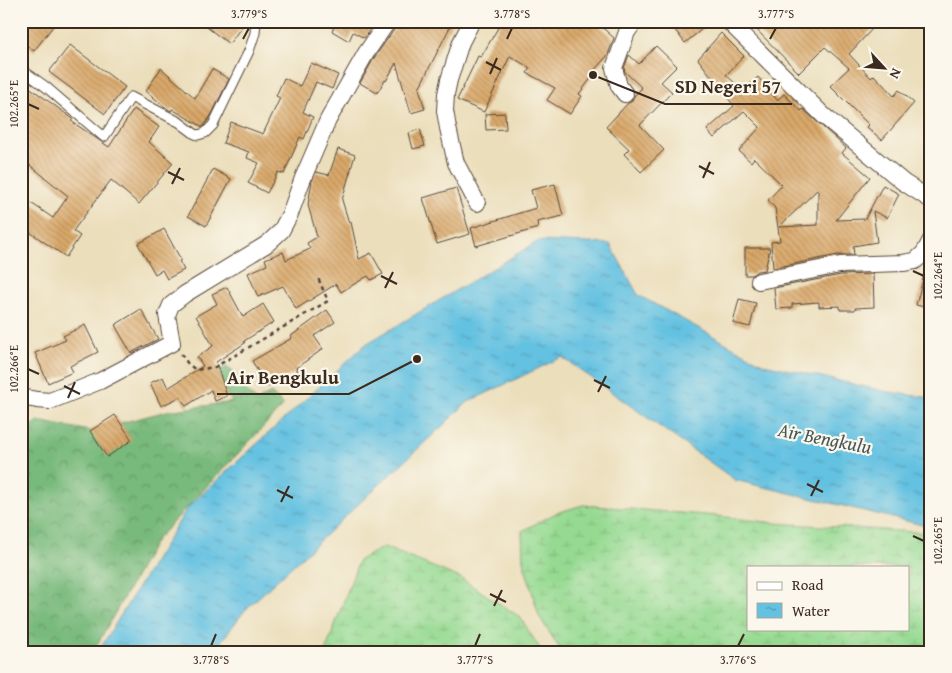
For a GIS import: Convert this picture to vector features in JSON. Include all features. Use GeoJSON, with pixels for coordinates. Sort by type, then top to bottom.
{"type":"FeatureCollection","features":[{"type":"Feature","properties":{"kind":"street"},"geometry":{"type":"LineString","coordinates":[[21,397],[37,400],[57,398],[100,381],[172,343],[167,315],[171,306],[185,294],[267,244],[282,231],[328,120],[366,53],[388,21]]}},
{"type":"Feature","properties":{"kind":"street"},"geometry":{"type":"LineString","coordinates":[[624,94],[619,86],[614,68],[627,32],[636,21]]}},
{"type":"Feature","properties":{"kind":"street"},"geometry":{"type":"LineString","coordinates":[[728,21],[824,116],[903,182],[931,200]]}},
{"type":"Feature","properties":{"kind":"street"},"geometry":{"type":"LineString","coordinates":[[468,23],[449,80],[445,111],[456,163],[477,203]]}},
{"type":"Feature","properties":{"kind":"street"},"geometry":{"type":"LineString","coordinates":[[759,281],[840,265],[915,261],[924,252],[931,240]]}},
{"type":"Feature","properties":{"kind":"lane"},"geometry":{"type":"LineString","coordinates":[[21,69],[46,87],[104,137],[131,97],[179,122],[195,134],[202,134],[208,131],[212,125],[249,51],[255,33],[256,21]]}},
{"type":"Feature","properties":{"kind":"path"},"geometry":{"type":"LineString","coordinates":[[172,343],[188,364],[196,370],[215,367],[328,301],[318,278]]}},
{"type":"Feature","properties":{"kind":"green space"},"geometry":{"type":"Polygon","coordinates":[[[225,367],[235,374],[246,391],[257,401],[271,393],[284,405],[156,540],[93,652],[21,652],[21,435],[38,421],[90,431],[167,411],[233,402],[220,387],[219,372],[225,367]]]}},
{"type":"Feature","properties":{"kind":"green space"},"geometry":{"type":"Polygon","coordinates":[[[583,505],[717,516],[774,523],[931,533],[931,652],[562,652],[539,616],[523,560],[522,531],[556,513],[583,505]]]}},
{"type":"Feature","properties":{"kind":"green space"},"geometry":{"type":"Polygon","coordinates":[[[384,547],[460,578],[520,617],[542,652],[325,652],[359,560],[384,547]]]}},
{"type":"Feature","properties":{"kind":"water"},"geometry":{"type":"Polygon","coordinates":[[[539,241],[610,244],[638,295],[764,364],[888,392],[931,398],[931,527],[735,480],[562,357],[468,402],[245,610],[213,652],[98,652],[188,507],[366,344],[539,241]]]}},
{"type":"Feature","properties":{"kind":"building"},"geometry":{"type":"Polygon","coordinates":[[[29,21],[57,21],[34,51],[21,41],[21,31],[29,21]]]}},
{"type":"Feature","properties":{"kind":"building"},"geometry":{"type":"Polygon","coordinates":[[[199,21],[246,21],[229,44],[199,21]]]}},
{"type":"Feature","properties":{"kind":"building"},"geometry":{"type":"Polygon","coordinates":[[[333,21],[376,21],[364,38],[353,32],[349,41],[332,31],[336,23],[333,21]]]}},
{"type":"Feature","properties":{"kind":"building"},"geometry":{"type":"Polygon","coordinates":[[[398,21],[453,21],[419,88],[425,109],[411,113],[396,63],[377,93],[360,83],[398,21]]]}},
{"type":"Feature","properties":{"kind":"building"},"geometry":{"type":"Polygon","coordinates":[[[502,21],[595,21],[614,38],[608,55],[590,75],[592,77],[579,94],[582,96],[570,114],[547,100],[555,88],[527,73],[530,68],[510,56],[484,112],[457,100],[478,56],[481,57],[502,21]]]}},
{"type":"Feature","properties":{"kind":"building"},"geometry":{"type":"Polygon","coordinates":[[[668,21],[712,21],[685,43],[668,21]]]}},
{"type":"Feature","properties":{"kind":"building"},"geometry":{"type":"Polygon","coordinates":[[[748,21],[866,21],[873,28],[849,54],[871,78],[874,75],[894,96],[899,90],[914,103],[882,140],[867,127],[869,125],[830,86],[849,68],[825,47],[799,73],[748,21]]]}},
{"type":"Feature","properties":{"kind":"building"},"geometry":{"type":"Polygon","coordinates":[[[721,33],[744,56],[726,75],[743,90],[758,77],[777,100],[784,94],[801,111],[803,109],[846,148],[842,153],[870,177],[836,220],[865,219],[883,185],[899,194],[887,218],[873,211],[877,242],[853,246],[854,255],[838,255],[773,268],[771,242],[780,241],[775,208],[768,200],[782,185],[754,158],[751,162],[739,151],[760,127],[744,111],[714,138],[707,130],[734,106],[698,59],[721,33]],[[818,189],[779,227],[818,225],[818,189]]]}},
{"type":"Feature","properties":{"kind":"building"},"geometry":{"type":"Polygon","coordinates":[[[70,45],[125,87],[105,114],[49,72],[70,45]]]}},
{"type":"Feature","properties":{"kind":"building"},"geometry":{"type":"Polygon","coordinates":[[[656,46],[677,66],[661,82],[672,92],[640,125],[664,150],[641,172],[624,154],[629,149],[606,127],[642,88],[625,72],[624,68],[629,55],[639,64],[656,46]]]}},
{"type":"Feature","properties":{"kind":"building"},"geometry":{"type":"Polygon","coordinates":[[[311,63],[338,75],[332,89],[316,82],[303,112],[313,117],[304,139],[300,137],[284,174],[278,172],[267,193],[248,183],[259,163],[247,158],[249,152],[223,143],[231,122],[263,134],[280,98],[276,96],[284,78],[300,86],[311,63]]]}},
{"type":"Feature","properties":{"kind":"building"},"geometry":{"type":"Polygon","coordinates":[[[161,68],[195,98],[212,69],[229,79],[212,114],[203,127],[172,109],[171,111],[146,91],[161,68]]]}},
{"type":"Feature","properties":{"kind":"building"},"geometry":{"type":"Polygon","coordinates":[[[21,81],[73,119],[71,121],[109,147],[134,109],[159,127],[149,142],[173,163],[139,204],[111,180],[73,231],[80,236],[66,257],[21,226],[21,205],[25,199],[53,218],[68,196],[21,158],[21,81]]]}},
{"type":"Feature","properties":{"kind":"building"},"geometry":{"type":"Polygon","coordinates":[[[505,113],[506,129],[486,130],[485,114],[505,113]]]}},
{"type":"Feature","properties":{"kind":"building"},"geometry":{"type":"Polygon","coordinates":[[[420,129],[425,146],[413,149],[409,133],[420,129]]]}},
{"type":"Feature","properties":{"kind":"building"},"geometry":{"type":"Polygon","coordinates":[[[338,149],[355,155],[342,200],[349,223],[351,222],[359,259],[371,253],[383,274],[371,280],[368,276],[341,292],[336,284],[296,309],[283,286],[258,297],[248,273],[267,265],[265,259],[283,252],[286,260],[310,249],[307,243],[317,237],[308,205],[312,181],[316,172],[329,175],[338,149]]]}},
{"type":"Feature","properties":{"kind":"building"},"geometry":{"type":"Polygon","coordinates":[[[213,169],[231,179],[206,226],[188,216],[213,169]]]}},
{"type":"Feature","properties":{"kind":"building"},"geometry":{"type":"Polygon","coordinates":[[[555,184],[563,216],[537,222],[538,228],[476,246],[471,228],[536,208],[531,190],[555,184]]]}},
{"type":"Feature","properties":{"kind":"building"},"geometry":{"type":"Polygon","coordinates":[[[456,188],[470,234],[437,244],[423,198],[456,188]]]}},
{"type":"Feature","properties":{"kind":"building"},"geometry":{"type":"Polygon","coordinates":[[[164,229],[181,260],[179,261],[184,270],[167,279],[162,270],[155,274],[138,244],[164,229]]]}},
{"type":"Feature","properties":{"kind":"building"},"geometry":{"type":"Polygon","coordinates":[[[745,248],[770,248],[765,270],[757,271],[752,275],[745,275],[745,248]]]}},
{"type":"Feature","properties":{"kind":"building"},"geometry":{"type":"Polygon","coordinates":[[[927,264],[931,265],[931,297],[928,308],[916,305],[927,264]]]}},
{"type":"Feature","properties":{"kind":"building"},"geometry":{"type":"Polygon","coordinates":[[[873,274],[874,307],[840,310],[840,306],[819,307],[819,302],[792,304],[792,308],[776,309],[774,288],[841,275],[873,274]]]}},
{"type":"Feature","properties":{"kind":"building"},"geometry":{"type":"Polygon","coordinates":[[[227,287],[243,317],[263,304],[274,322],[216,362],[227,396],[215,401],[211,390],[186,406],[180,397],[161,406],[150,383],[163,377],[168,388],[203,366],[197,357],[213,346],[196,316],[217,304],[212,294],[227,287]]]}},
{"type":"Feature","properties":{"kind":"building"},"geometry":{"type":"Polygon","coordinates":[[[739,299],[756,303],[750,327],[733,323],[739,299]]]}},
{"type":"Feature","properties":{"kind":"building"},"geometry":{"type":"Polygon","coordinates":[[[141,309],[158,339],[131,353],[115,325],[141,309]]]}},
{"type":"Feature","properties":{"kind":"building"},"geometry":{"type":"Polygon","coordinates":[[[327,310],[335,322],[314,336],[323,349],[296,368],[298,371],[267,387],[252,361],[292,338],[291,336],[327,310]]]}},
{"type":"Feature","properties":{"kind":"building"},"geometry":{"type":"Polygon","coordinates":[[[85,325],[98,352],[70,366],[73,372],[48,383],[35,353],[66,340],[63,336],[85,325]]]}},
{"type":"Feature","properties":{"kind":"building"},"geometry":{"type":"Polygon","coordinates":[[[115,415],[132,440],[107,457],[90,431],[115,415]]]}},
{"type":"Feature","properties":{"kind":"place","name":"SD Negeri 57"},"geometry":{"type":"Point","coordinates":[593,75]}},
{"type":"Feature","properties":{"kind":"place","name":"Air Bengkulu"},"geometry":{"type":"Point","coordinates":[417,359]}}]}
